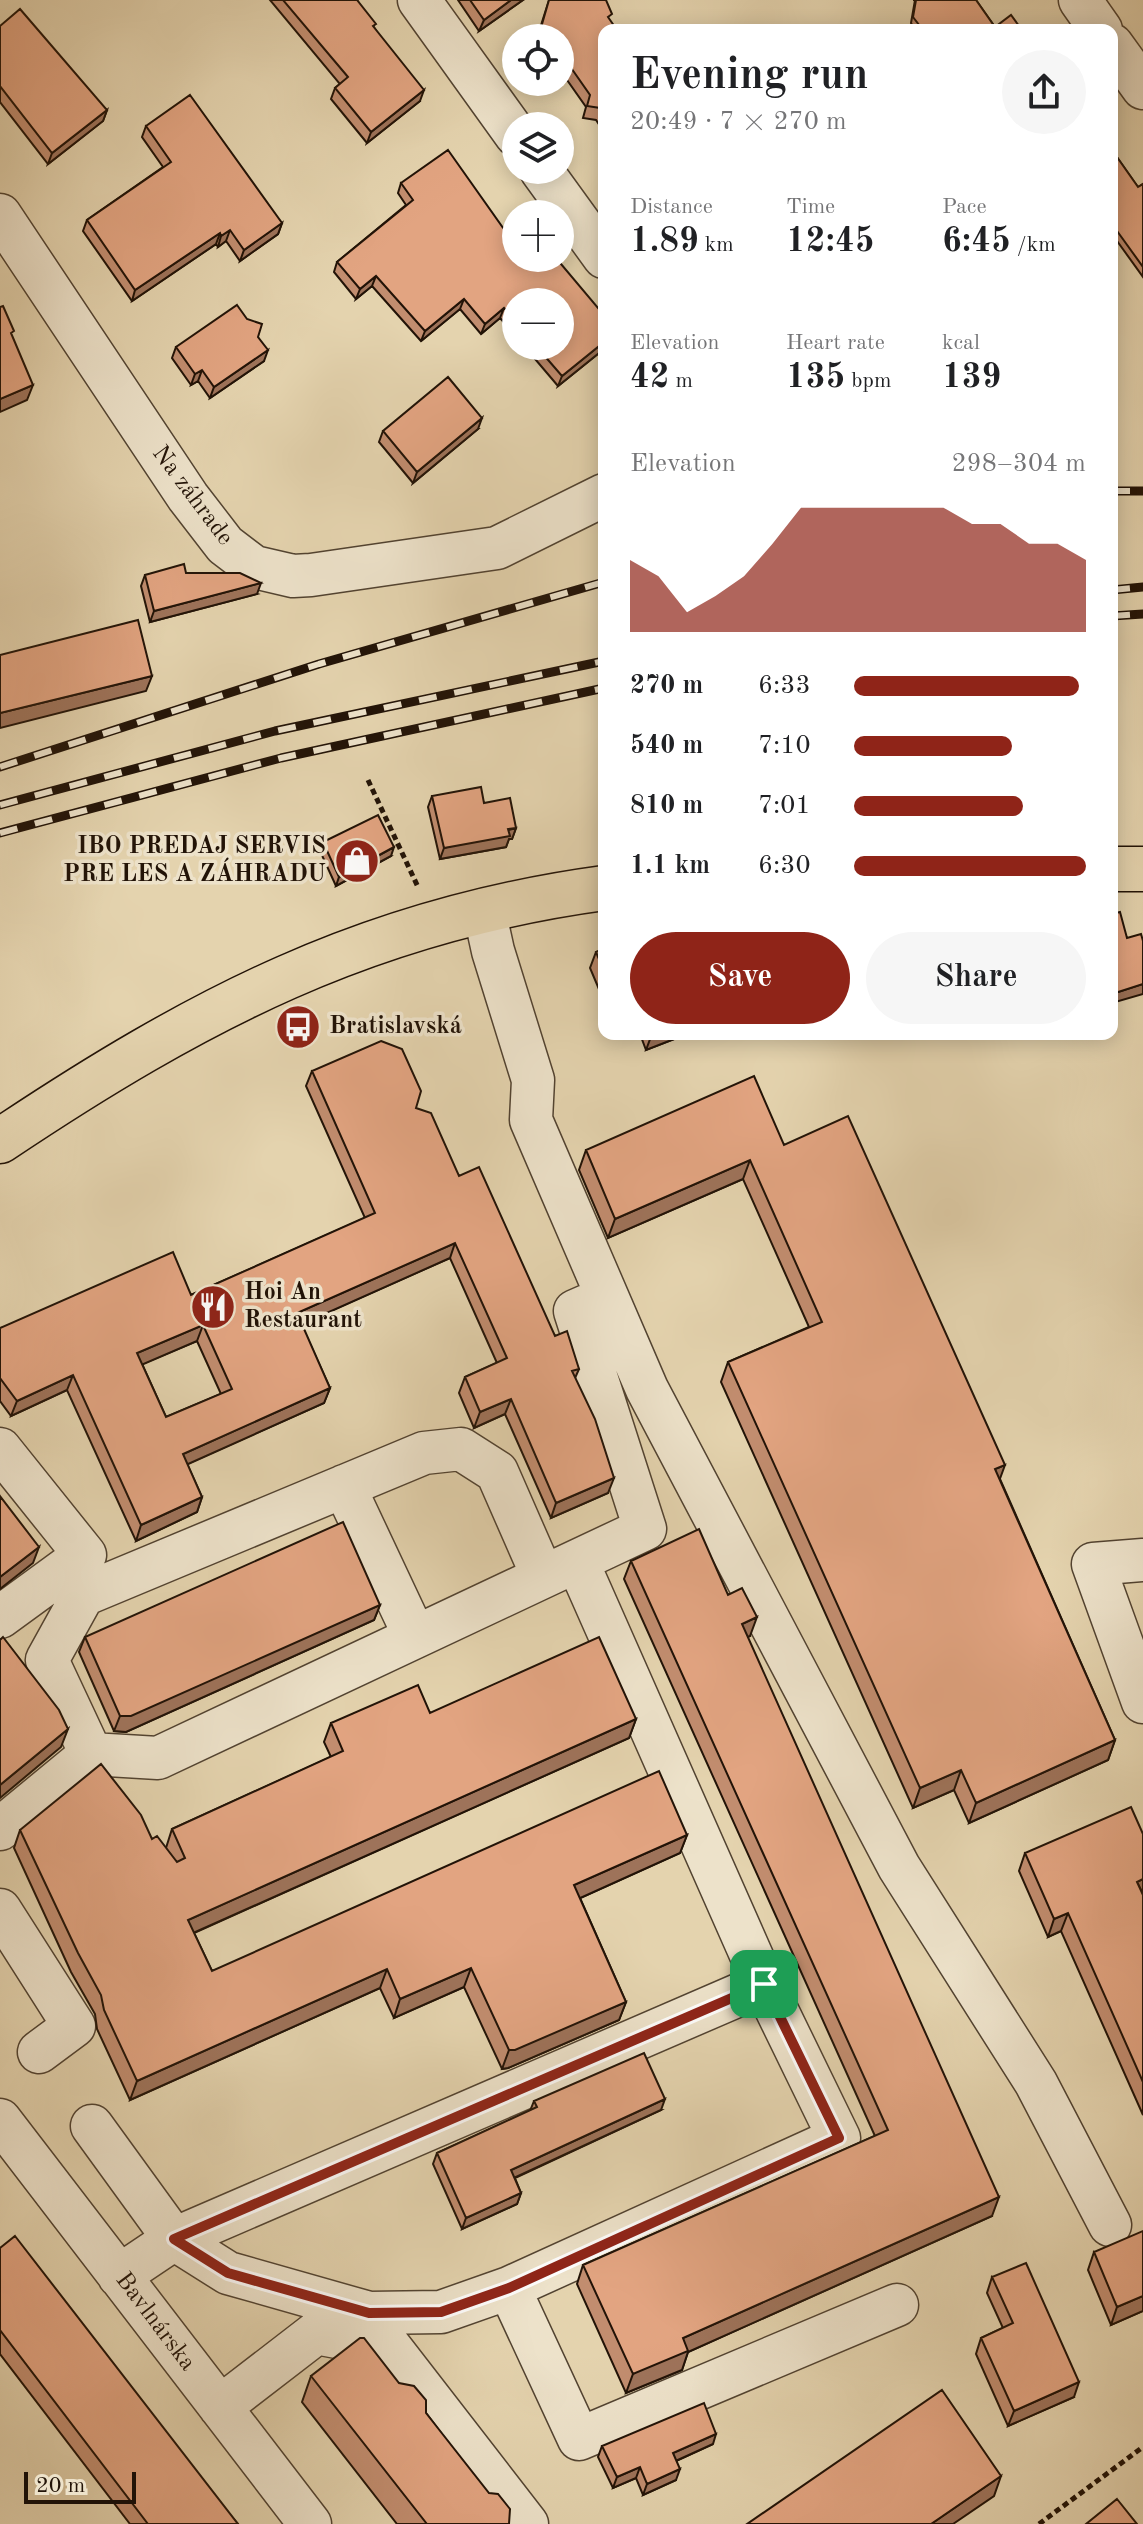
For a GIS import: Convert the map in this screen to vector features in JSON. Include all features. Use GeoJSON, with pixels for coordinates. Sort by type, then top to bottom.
{"type":"FeatureCollection","features":[{"type":"Feature","properties":{"kind":"main road"},"geometry":{"type":"LineString","coordinates":[[1118,869],[1143,869]]}},
{"type":"Feature","properties":{"kind":"main road"},"geometry":{"type":"LineString","coordinates":[[0,1141],[110,1068],[168,1034],[296,971],[435,921],[598,889]]}},
{"type":"Feature","properties":{"kind":"street"},"geometry":{"type":"LineString","coordinates":[[419,0],[502,116]]}},
{"type":"Feature","properties":{"kind":"street"},"geometry":{"type":"LineString","coordinates":[[1080,0],[1097,24]]}},
{"type":"Feature","properties":{"kind":"street"},"geometry":{"type":"LineString","coordinates":[[1118,53],[1143,88]]}},
{"type":"Feature","properties":{"kind":"street"},"geometry":{"type":"LineString","coordinates":[[551,184],[598,249]]}},
{"type":"Feature","properties":{"kind":"street","name":"Na záhrade"},"geometry":{"type":"LineString","coordinates":[[0,215],[188,497],[225,545],[254,567],[293,576],[311,575],[497,548],[598,498]]}},
{"type":"Feature","properties":{"kind":"street"},"geometry":{"type":"LineString","coordinates":[[484,910],[493,951],[533,1080],[531,1120],[647,1389],[899,1867],[1036,2083],[1110,2225]]}},
{"type":"Feature","properties":{"kind":"street"},"geometry":{"type":"LineString","coordinates":[[0,1829],[91,1754],[158,1758],[645,1529],[575,1311],[607,1297]]}},
{"type":"Feature","properties":{"kind":"street"},"geometry":{"type":"LineString","coordinates":[[0,1449],[85,1555],[0,1617]]}},
{"type":"Feature","properties":{"kind":"street"},"geometry":{"type":"LineString","coordinates":[[91,1754],[47,1660],[83,1595],[424,1453],[461,1449],[497,1472],[560,1569],[839,2138],[509,2288],[441,2312],[369,2313],[228,2273],[174,2239],[92,2126]]}},
{"type":"Feature","properties":{"kind":"street"},"geometry":{"type":"LineString","coordinates":[[344,1486],[415,1637]]}},
{"type":"Feature","properties":{"kind":"street"},"geometry":{"type":"LineString","coordinates":[[1143,1560],[1093,1564],[1143,1702]]}},
{"type":"Feature","properties":{"kind":"street"},"geometry":{"type":"LineString","coordinates":[[0,1910],[74,2026],[39,2052]]}},
{"type":"Feature","properties":{"kind":"street"},"geometry":{"type":"LineString","coordinates":[[119,2276],[174,2239],[764,1984]]}},
{"type":"Feature","properties":{"kind":"street","name":"Bavlnárska"},"geometry":{"type":"LineString","coordinates":[[0,2120],[310,2524]]}},
{"type":"Feature","properties":{"kind":"street"},"geometry":{"type":"LineString","coordinates":[[509,2288],[579,2439],[897,2305]]}},
{"type":"Feature","properties":{"kind":"street"},"geometry":{"type":"LineString","coordinates":[[220,2407],[316,2333],[390,2347],[527,2524]]}},
{"type":"Feature","properties":{"kind":"path"},"geometry":{"type":"LineString","coordinates":[[368,780],[435,921]]}},
{"type":"Feature","properties":{"kind":"path"},"geometry":{"type":"LineString","coordinates":[[1039,2524],[1143,2447]]}},
{"type":"Feature","properties":{"kind":"building"},"geometry":{"type":"Polygon","coordinates":[[[283,0],[357,0],[376,24],[373,26],[424,90],[371,132],[335,88],[348,77],[283,0]]]}},
{"type":"Feature","properties":{"kind":"building"},"geometry":{"type":"Polygon","coordinates":[[[470,0],[511,0],[484,20],[470,0]]]}},
{"type":"Feature","properties":{"kind":"building"},"geometry":{"type":"Polygon","coordinates":[[[549,0],[606,0],[612,14],[608,17],[613,24],[598,24],[598,108],[587,106],[590,95],[574,72],[574,24],[542,24],[549,0]]]}},
{"type":"Feature","properties":{"kind":"building"},"geometry":{"type":"Polygon","coordinates":[[[916,0],[976,0],[993,24],[918,24],[913,17],[916,0]]]}},
{"type":"Feature","properties":{"kind":"building"},"geometry":{"type":"Polygon","coordinates":[[[20,9],[107,110],[52,153],[0,86],[0,26],[20,9]]]}},
{"type":"Feature","properties":{"kind":"building"},"geometry":{"type":"Polygon","coordinates":[[[1011,15],[1018,24],[999,24],[1011,15]]]}},
{"type":"Feature","properties":{"kind":"building"},"geometry":{"type":"Polygon","coordinates":[[[190,95],[282,223],[244,250],[230,230],[221,236],[220,233],[135,290],[87,220],[171,162],[146,126],[190,95]]]}},
{"type":"Feature","properties":{"kind":"building"},"geometry":{"type":"Polygon","coordinates":[[[448,150],[502,226],[502,272],[568,272],[598,308],[598,347],[562,376],[548,360],[574,360],[574,288],[502,288],[502,310],[485,324],[464,299],[425,331],[376,276],[360,289],[337,262],[413,200],[401,183],[448,150]]]}},
{"type":"Feature","properties":{"kind":"building"},"geometry":{"type":"Polygon","coordinates":[[[1118,159],[1138,187],[1143,184],[1143,267],[1118,232],[1118,159]]]}},
{"type":"Feature","properties":{"kind":"building"},"geometry":{"type":"Polygon","coordinates":[[[237,305],[247,319],[262,324],[258,337],[268,350],[214,387],[202,370],[195,374],[176,347],[237,305]]]}},
{"type":"Feature","properties":{"kind":"building"},"geometry":{"type":"Polygon","coordinates":[[[3,306],[33,385],[0,399],[0,307],[3,306]]]}},
{"type":"Feature","properties":{"kind":"building"},"geometry":{"type":"Polygon","coordinates":[[[448,377],[482,418],[417,472],[383,431],[448,377]]]}},
{"type":"Feature","properties":{"kind":"building"},"geometry":{"type":"Polygon","coordinates":[[[184,564],[186,573],[240,573],[261,583],[154,611],[145,575],[184,564]]]}},
{"type":"Feature","properties":{"kind":"building"},"geometry":{"type":"Polygon","coordinates":[[[138,620],[152,676],[0,713],[0,655],[138,620]]]}},
{"type":"Feature","properties":{"kind":"building"},"geometry":{"type":"Polygon","coordinates":[[[481,787],[484,803],[510,798],[516,828],[508,829],[510,836],[444,848],[432,796],[481,787]]]}},
{"type":"Feature","properties":{"kind":"building"},"geometry":{"type":"Polygon","coordinates":[[[378,815],[394,847],[339,877],[323,842],[378,815]]]}},
{"type":"Feature","properties":{"kind":"building"},"geometry":{"type":"Polygon","coordinates":[[[1118,912],[1127,938],[1141,934],[1143,984],[1118,992],[1118,912]]]}},
{"type":"Feature","properties":{"kind":"building"},"geometry":{"type":"Polygon","coordinates":[[[381,1041],[402,1049],[421,1091],[416,1108],[431,1113],[459,1176],[479,1167],[555,1336],[567,1331],[579,1369],[572,1371],[595,1419],[614,1478],[556,1503],[511,1399],[480,1412],[465,1377],[507,1358],[455,1243],[297,1313],[330,1388],[183,1454],[202,1497],[141,1525],[73,1375],[17,1401],[0,1378],[0,1328],[173,1252],[191,1295],[375,1213],[312,1071],[381,1041]],[[203,1325],[137,1353],[166,1417],[232,1389],[203,1325]]]}},
{"type":"Feature","properties":{"kind":"building"},"geometry":{"type":"Polygon","coordinates":[[[754,1076],[784,1145],[848,1116],[1005,1465],[995,1469],[1115,1740],[976,1803],[961,1770],[920,1788],[728,1362],[822,1322],[750,1160],[615,1219],[586,1150],[754,1076]]]}},
{"type":"Feature","properties":{"kind":"building"},"geometry":{"type":"Polygon","coordinates":[[[0,1496],[39,1547],[0,1577],[0,1496]]]}},
{"type":"Feature","properties":{"kind":"building"},"geometry":{"type":"Polygon","coordinates":[[[343,1522],[380,1605],[131,1716],[120,1716],[85,1637],[343,1522]]]}},
{"type":"Feature","properties":{"kind":"building"},"geometry":{"type":"Polygon","coordinates":[[[699,1529],[728,1595],[742,1588],[757,1617],[742,1624],[999,2197],[683,2338],[688,2351],[633,2374],[583,2265],[888,2130],[631,1561],[699,1529]]]}},
{"type":"Feature","properties":{"kind":"building"},"geometry":{"type":"Polygon","coordinates":[[[3,1637],[59,1710],[68,1729],[0,1785],[0,1640],[3,1637]]]}},
{"type":"Feature","properties":{"kind":"building"},"geometry":{"type":"Polygon","coordinates":[[[599,1637],[636,1719],[188,1920],[212,1971],[659,1771],[687,1835],[574,1885],[626,2002],[509,2050],[471,1968],[400,1999],[387,1969],[137,2081],[104,2010],[101,1995],[20,1830],[101,1764],[141,1815],[152,1839],[157,1836],[177,1862],[185,1858],[172,1829],[343,1751],[331,1723],[418,1685],[430,1713],[599,1637]]]}},
{"type":"Feature","properties":{"kind":"building"},"geometry":{"type":"Polygon","coordinates":[[[1131,1807],[1143,1834],[1143,1879],[1137,1882],[1143,1895],[1143,2082],[1068,1913],[1054,1919],[1025,1853],[1131,1807]]]}},
{"type":"Feature","properties":{"kind":"building"},"geometry":{"type":"Polygon","coordinates":[[[644,2053],[665,2099],[511,2170],[521,2193],[466,2218],[437,2153],[537,2107],[534,2101],[644,2053]]]}},
{"type":"Feature","properties":{"kind":"building"},"geometry":{"type":"Polygon","coordinates":[[[1143,2231],[1143,2296],[1117,2307],[1094,2252],[1143,2231]]]}},
{"type":"Feature","properties":{"kind":"building"},"geometry":{"type":"Polygon","coordinates":[[[15,2236],[238,2524],[148,2524],[0,2330],[0,2248],[15,2236]]]}},
{"type":"Feature","properties":{"kind":"building"},"geometry":{"type":"Polygon","coordinates":[[[1026,2263],[1079,2382],[1014,2411],[981,2338],[1013,2323],[992,2277],[1026,2263]]]}},
{"type":"Feature","properties":{"kind":"building"},"geometry":{"type":"Polygon","coordinates":[[[364,2338],[399,2383],[414,2386],[426,2400],[426,2413],[489,2493],[498,2494],[510,2509],[509,2524],[427,2524],[311,2376],[364,2338]]]}},
{"type":"Feature","properties":{"kind":"building"},"geometry":{"type":"Polygon","coordinates":[[[942,2390],[1001,2476],[931,2524],[747,2524],[942,2390]]]}},
{"type":"Feature","properties":{"kind":"building"},"geometry":{"type":"Polygon","coordinates":[[[704,2403],[716,2434],[673,2453],[680,2469],[647,2484],[640,2467],[617,2477],[602,2446],[704,2403]]]}},
{"type":"Feature","properties":{"kind":"building"},"geometry":{"type":"Polygon","coordinates":[[[1117,2499],[1137,2524],[1086,2524],[1117,2499]]]}},
{"type":"Feature","properties":{"kind":"railway"},"geometry":{"type":"LineString","coordinates":[[1118,491],[1143,491]]}},
{"type":"Feature","properties":{"kind":"railway"},"geometry":{"type":"LineString","coordinates":[[0,767],[319,664],[598,584]]}},
{"type":"Feature","properties":{"kind":"railway"},"geometry":{"type":"LineString","coordinates":[[1118,589],[1143,587]]}},
{"type":"Feature","properties":{"kind":"railway"},"geometry":{"type":"LineString","coordinates":[[1118,616],[1143,614]]}},
{"type":"Feature","properties":{"kind":"railway"},"geometry":{"type":"LineString","coordinates":[[0,805],[275,731],[598,662]]}},
{"type":"Feature","properties":{"kind":"railway"},"geometry":{"type":"LineString","coordinates":[[0,833],[281,758],[598,689]]}},
{"type":"Feature","properties":{"kind":"place","name":"IBO PREDAJ SERVIS PRE LES A ZÁHRADU"},"geometry":{"type":"Point","coordinates":[357,861]}},
{"type":"Feature","properties":{"kind":"place","name":"Bratislavská"},"geometry":{"type":"Point","coordinates":[298,1027]}},
{"type":"Feature","properties":{"kind":"place","name":"Hoi An Restaurant"},"geometry":{"type":"Point","coordinates":[213,1307]}},
{"type":"Feature","properties":{"kind":"route"},"geometry":{"type":"LineString","coordinates":[[764,1984],[839,2138],[509,2288],[441,2312],[369,2313],[228,2273],[174,2239],[308,2181],[764,1984]]}}]}
